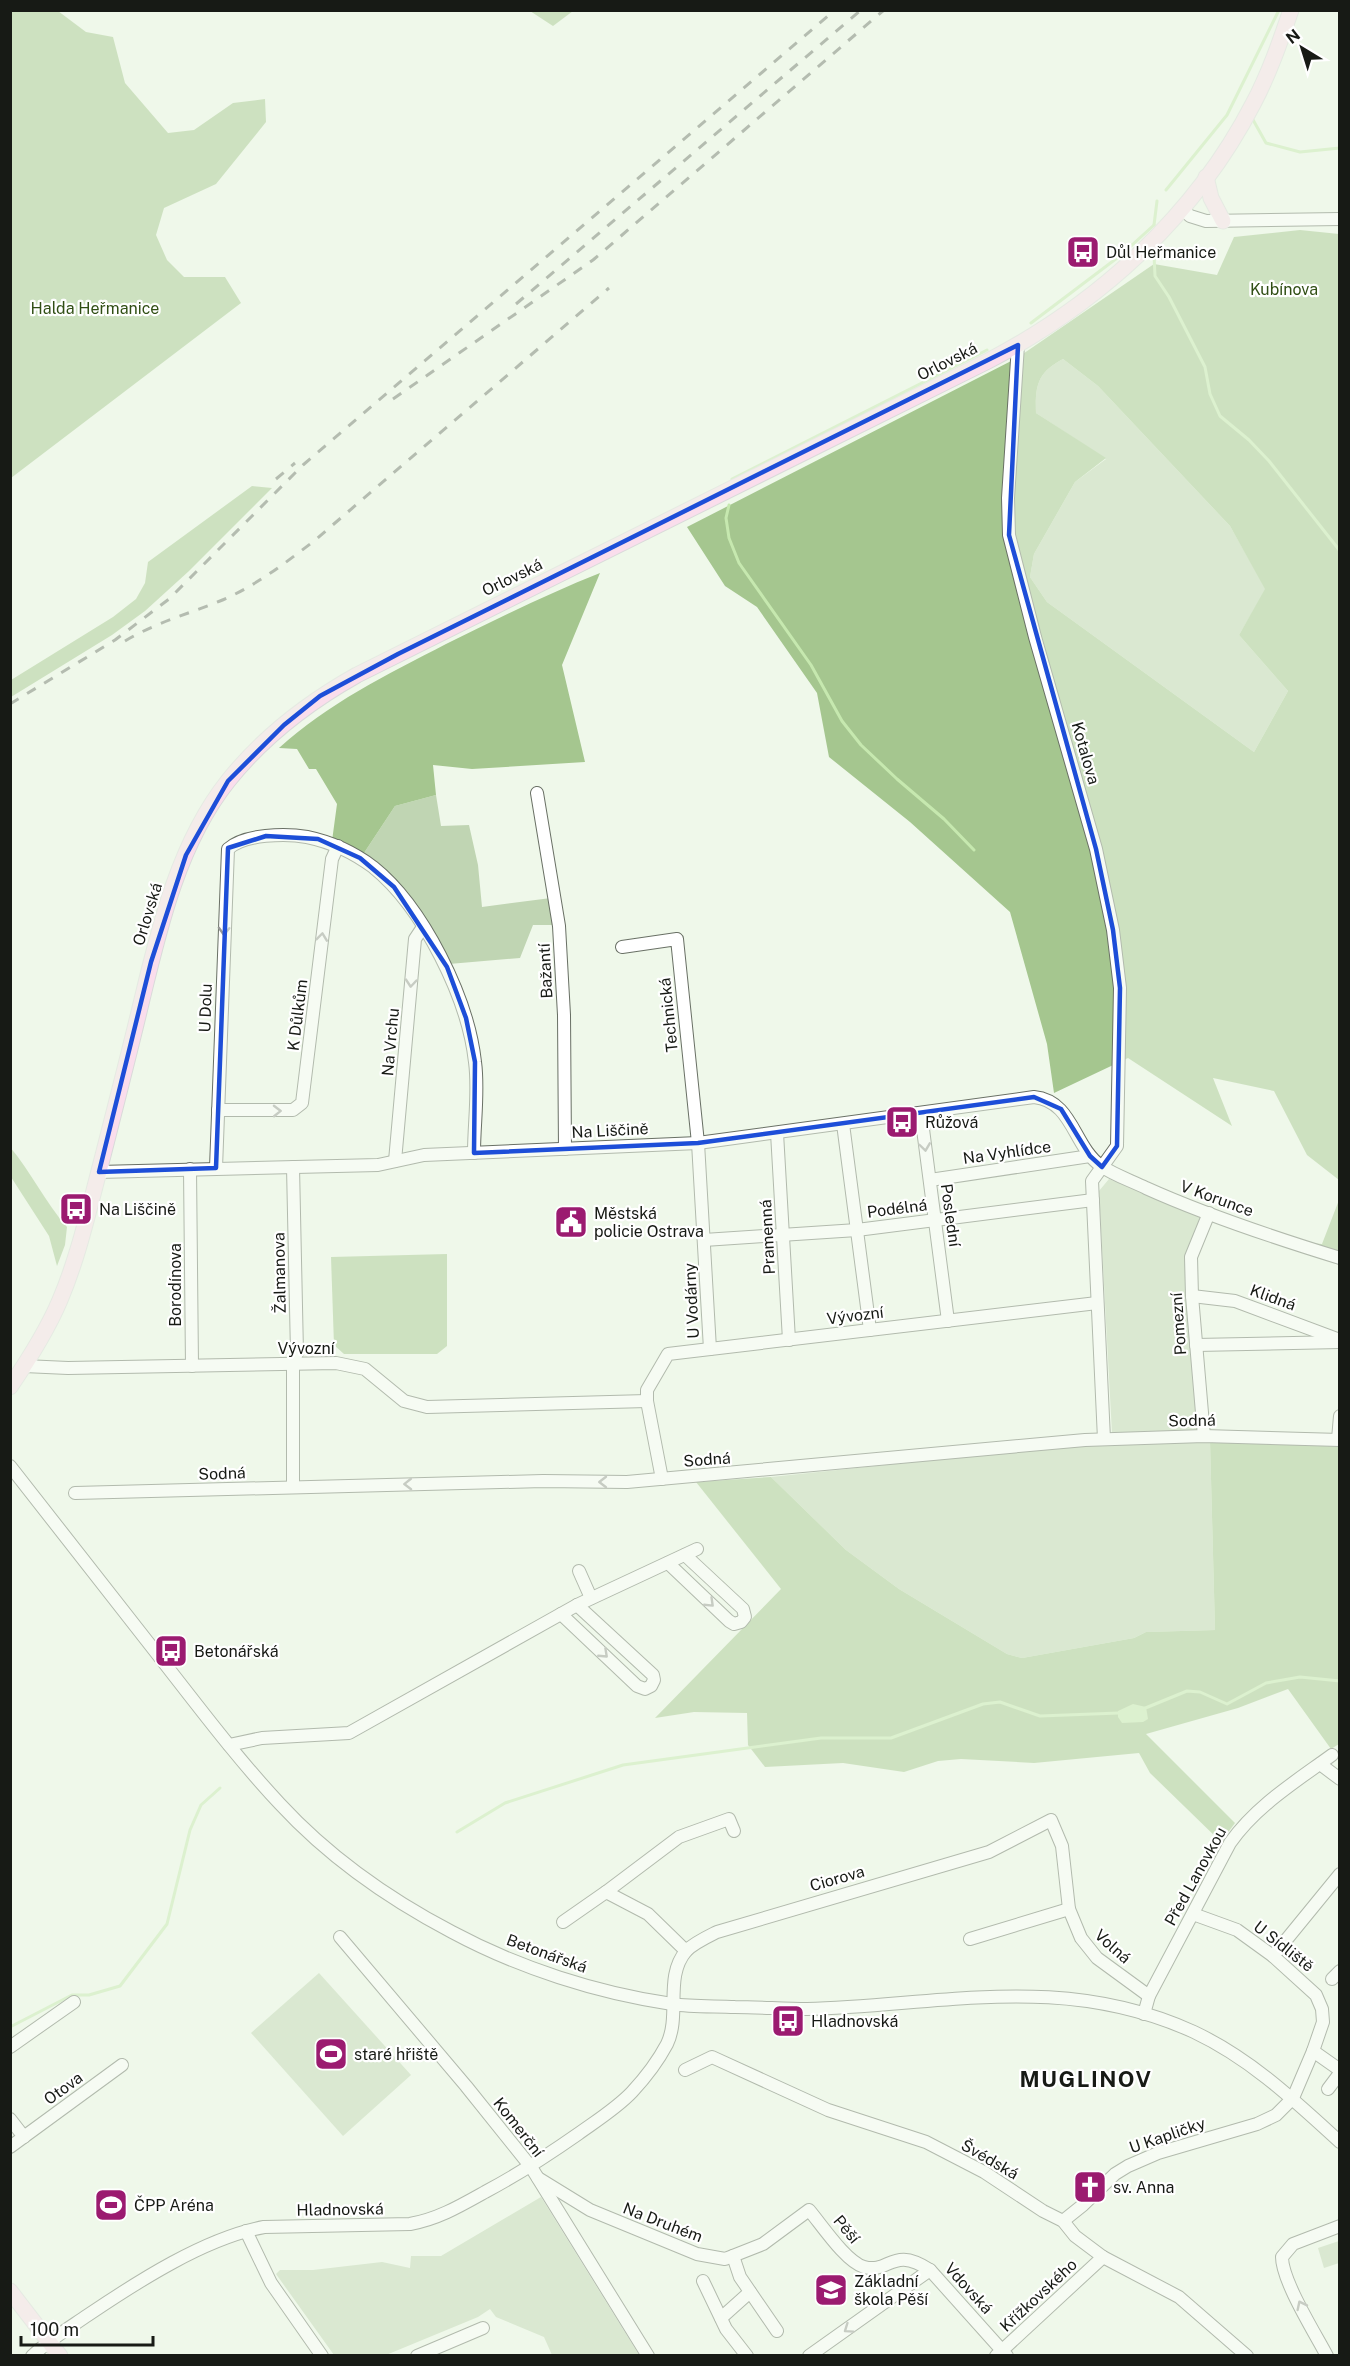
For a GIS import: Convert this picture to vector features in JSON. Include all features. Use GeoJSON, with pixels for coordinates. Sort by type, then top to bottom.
{"type":"FeatureCollection","features":[{"type":"Feature","properties":{"kind":"main road","name":"Orlovská"},"geometry":{"type":"LineString","coordinates":[[10,1387],[37,1347],[60,1300],[84,1228],[151,962],[167,906],[186,855],[209,810],[228,781],[250,756],[320,696],[388,659],[1018,345],[1071,312],[1112,280],[1149,246],[1182,209],[1206,177],[1232,141],[1253,104],[1291,10]]}},
{"type":"Feature","properties":{"kind":"main road"},"geometry":{"type":"LineString","coordinates":[[1206,177],[1211,198],[1223,221]]}},
{"type":"Feature","properties":{"kind":"main road"},"geometry":{"type":"LineString","coordinates":[[10,2291],[51,2340],[60,2355]]}},
{"type":"Feature","properties":{"kind":"street"},"geometry":{"type":"LineString","coordinates":[[1182,209],[1198,220],[1340,219]]}},
{"type":"Feature","properties":{"kind":"street","name":"Kotalova"},"geometry":{"type":"LineString","coordinates":[[1018,345],[1008,498],[1009,535],[1035,637],[1096,849],[1113,930],[1120,988],[1117,1146],[1102,1167]]}},
{"type":"Feature","properties":{"kind":"street","name":"Bažantí"},"geometry":{"type":"LineString","coordinates":[[537,793],[559,926],[564,1015],[565,1149]]}},
{"type":"Feature","properties":{"kind":"street","name":"U Dolu"},"geometry":{"type":"LineString","coordinates":[[216,1168],[228,849],[240,842],[266,836],[296,835],[338,846]]}},
{"type":"Feature","properties":{"kind":"street"},"geometry":{"type":"LineString","coordinates":[[338,846],[360,858],[384,877],[423,927],[447,968],[466,1017],[476,1062],[474,1153]]}},
{"type":"Feature","properties":{"kind":"street","name":"K Důlkům"},"geometry":{"type":"LineString","coordinates":[[218,1110],[293,1110],[302,1103],[332,859],[338,846]]}},
{"type":"Feature","properties":{"kind":"street","name":"Na Vrchu"},"geometry":{"type":"LineString","coordinates":[[395,1161],[415,939],[423,927]]}},
{"type":"Feature","properties":{"kind":"street","name":"Technická"},"geometry":{"type":"LineString","coordinates":[[622,947],[677,939],[698,1143]]}},
{"type":"Feature","properties":{"kind":"street","name":"Na Liščině"},"geometry":{"type":"LineString","coordinates":[[99,1172],[378,1165],[424,1155],[698,1143],[921,1114],[1030,1097],[1043,1098],[1057,1105],[1064,1112],[1090,1156]]}},
{"type":"Feature","properties":{"kind":"street","name":"Poslední"},"geometry":{"type":"LineString","coordinates":[[921,1114],[948,1320]]}},
{"type":"Feature","properties":{"kind":"street"},"geometry":{"type":"LineString","coordinates":[[843,1124],[870,1330]]}},
{"type":"Feature","properties":{"kind":"street","name":"Pramenná"},"geometry":{"type":"LineString","coordinates":[[777,1133],[789,1340]]}},
{"type":"Feature","properties":{"kind":"street","name":"U Vodárny"},"geometry":{"type":"LineString","coordinates":[[698,1143],[710,1349]]}},
{"type":"Feature","properties":{"kind":"street","name":"V Korunce"},"geometry":{"type":"LineString","coordinates":[[1090,1156],[1102,1167],[1181,1203],[1340,1258]]}},
{"type":"Feature","properties":{"kind":"street","name":"Na Vyhlídce"},"geometry":{"type":"LineString","coordinates":[[930,1180],[1090,1156]]}},
{"type":"Feature","properties":{"kind":"street","name":"Žalmanova"},"geometry":{"type":"LineString","coordinates":[[293,1167],[297,1353],[293,1364],[293,1486]]}},
{"type":"Feature","properties":{"kind":"street"},"geometry":{"type":"LineString","coordinates":[[1102,1167],[1092,1181],[1104,1439]]}},
{"type":"Feature","properties":{"kind":"street","name":"Borodínova"},"geometry":{"type":"LineString","coordinates":[[190,1169],[192,1366]]}},
{"type":"Feature","properties":{"kind":"street","name":"Podélná"},"geometry":{"type":"LineString","coordinates":[[704,1240],[857,1230],[1093,1200]]}},
{"type":"Feature","properties":{"kind":"street","name":"Pomezní"},"geometry":{"type":"LineString","coordinates":[[1204,1436],[1192,1296],[1191,1257],[1209,1213]]}},
{"type":"Feature","properties":{"kind":"street","name":"Klidná"},"geometry":{"type":"LineString","coordinates":[[1192,1296],[1235,1301],[1340,1341]]}},
{"type":"Feature","properties":{"kind":"street","name":"Vývozní"},"geometry":{"type":"LineString","coordinates":[[24,1366],[336,1363],[365,1369],[404,1401],[427,1407],[647,1401],[647,1390],[668,1354],[1097,1303]]}},
{"type":"Feature","properties":{"kind":"street","name":"Klidná"},"geometry":{"type":"LineString","coordinates":[[1196,1345],[1340,1341]]}},
{"type":"Feature","properties":{"kind":"street"},"geometry":{"type":"LineString","coordinates":[[647,1401],[662,1479]]}},
{"type":"Feature","properties":{"kind":"street"},"geometry":{"type":"LineString","coordinates":[[1339,1440],[1340,1416]]}},
{"type":"Feature","properties":{"kind":"street","name":"Sodná"},"geometry":{"type":"LineString","coordinates":[[75,1493],[293,1486],[543,1481],[617,1482],[1104,1439],[1204,1436],[1339,1440]]}},
{"type":"Feature","properties":{"kind":"street","name":"Betonářská"},"geometry":{"type":"LineString","coordinates":[[10,1466],[229,1745],[283,1807],[366,1879],[402,1904],[455,1934],[521,1963],[582,1984],[675,2005]]}},
{"type":"Feature","properties":{"kind":"street"},"geometry":{"type":"LineString","coordinates":[[10,1475],[24,1484]]}},
{"type":"Feature","properties":{"kind":"street"},"geometry":{"type":"LineString","coordinates":[[229,1745],[262,1738],[349,1733],[577,1605],[698,1549]]}},
{"type":"Feature","properties":{"kind":"street"},"geometry":{"type":"LineString","coordinates":[[668,1563],[729,1621],[734,1624],[741,1622],[745,1617],[743,1609],[685,1555]]}},
{"type":"Feature","properties":{"kind":"street"},"geometry":{"type":"LineString","coordinates":[[579,1571],[591,1598]]}},
{"type":"Feature","properties":{"kind":"street"},"geometry":{"type":"LineString","coordinates":[[561,1614],[638,1686],[645,1689],[651,1686],[654,1680],[653,1675],[577,1605]]}},
{"type":"Feature","properties":{"kind":"street","name":"Před Lanovkou"},"geometry":{"type":"LineString","coordinates":[[1144,2013],[1149,1996],[1230,1843],[1244,1822],[1332,1755]]}},
{"type":"Feature","properties":{"kind":"street"},"geometry":{"type":"LineString","coordinates":[[1320,1764],[1340,1779]]}},
{"type":"Feature","properties":{"kind":"street"},"geometry":{"type":"LineString","coordinates":[[563,1922],[679,1837],[729,1819],[734,1831]]}},
{"type":"Feature","properties":{"kind":"street","name":"Volná"},"geometry":{"type":"LineString","coordinates":[[1051,1821],[1062,1845],[1069,1909],[1081,1938],[1097,1958],[1149,1996]]}},
{"type":"Feature","properties":{"kind":"street","name":"Ciorova"},"geometry":{"type":"LineString","coordinates":[[686,1952],[717,1932],[989,1852],[1051,1821]]}},
{"type":"Feature","properties":{"kind":"street"},"geometry":{"type":"LineString","coordinates":[[1273,1956],[1340,1874]]}},
{"type":"Feature","properties":{"kind":"street"},"geometry":{"type":"LineString","coordinates":[[606,1892],[648,1914],[686,1952],[679,1964],[674,1983],[675,2005],[807,2009],[997,1996],[1048,1996],[1090,2001],[1144,2013],[1192,2031],[1218,2044],[1251,2065],[1293,2098],[1340,2142]]}},
{"type":"Feature","properties":{"kind":"street"},"geometry":{"type":"LineString","coordinates":[[970,1939],[1069,1909]]}},
{"type":"Feature","properties":{"kind":"street","name":"U Sídliště"},"geometry":{"type":"LineString","coordinates":[[1193,1914],[1237,1930],[1273,1956],[1316,1995],[1322,2009],[1323,2022],[1293,2098]]}},
{"type":"Feature","properties":{"kind":"street","name":"Komerční"},"geometry":{"type":"LineString","coordinates":[[340,1937],[466,2086],[534,2173],[648,2355]]}},
{"type":"Feature","properties":{"kind":"street"},"geometry":{"type":"LineString","coordinates":[[10,2047],[74,2002]]}},
{"type":"Feature","properties":{"kind":"street","name":"Hladnovská"},"geometry":{"type":"LineString","coordinates":[[32,2355],[51,2340],[155,2273],[246,2231],[264,2228],[410,2224],[429,2221],[534,2173],[631,2093],[653,2066],[667,2043],[673,2027],[675,2005]]}},
{"type":"Feature","properties":{"kind":"street"},"geometry":{"type":"LineString","coordinates":[[1313,2051],[1340,2071],[1328,2089]]}},
{"type":"Feature","properties":{"kind":"street","name":"Švédská"},"geometry":{"type":"LineString","coordinates":[[685,2070],[712,2057],[828,2110],[926,2142],[984,2172],[1042,2211],[1063,2221],[1075,2236],[1102,2257],[1179,2297],[1247,2355]]}},
{"type":"Feature","properties":{"kind":"street","name":"Otova"},"geometry":{"type":"LineString","coordinates":[[10,2147],[122,2065]]}},
{"type":"Feature","properties":{"kind":"street","name":"U Kapličky"},"geometry":{"type":"LineString","coordinates":[[1063,2221],[1114,2174],[1158,2152],[1257,2124],[1276,2115],[1293,2098]]}},
{"type":"Feature","properties":{"kind":"street"},"geometry":{"type":"LineString","coordinates":[[10,2119],[24,2137]]}},
{"type":"Feature","properties":{"kind":"street","name":"Na Druhém"},"geometry":{"type":"LineString","coordinates":[[534,2173],[590,2210],[697,2254],[725,2259],[763,2244],[809,2210]]}},
{"type":"Feature","properties":{"kind":"street","name":"Pěší"},"geometry":{"type":"LineString","coordinates":[[809,2210],[850,2259],[863,2267],[873,2267],[902,2258],[916,2260],[930,2270]]}},
{"type":"Feature","properties":{"kind":"street"},"geometry":{"type":"LineString","coordinates":[[1327,2355],[1291,2285],[1282,2263],[1282,2257],[1293,2244],[1340,2226]]}},
{"type":"Feature","properties":{"kind":"street"},"geometry":{"type":"LineString","coordinates":[[246,2231],[271,2283],[322,2355]]}},
{"type":"Feature","properties":{"kind":"street"},"geometry":{"type":"LineString","coordinates":[[733,2256],[740,2277],[777,2331]]}},
{"type":"Feature","properties":{"kind":"street","name":"Křížkovského"},"geometry":{"type":"LineString","coordinates":[[1002,2354],[1102,2257]]}},
{"type":"Feature","properties":{"kind":"street"},"geometry":{"type":"LineString","coordinates":[[809,2355],[930,2270]]}},
{"type":"Feature","properties":{"kind":"street","name":"Vdovská"},"geometry":{"type":"LineString","coordinates":[[930,2270],[1002,2354]]}},
{"type":"Feature","properties":{"kind":"street"},"geometry":{"type":"LineString","coordinates":[[703,2281],[726,2329],[747,2355]]}},
{"type":"Feature","properties":{"kind":"street"},"geometry":{"type":"LineString","coordinates":[[721,2318],[750,2292]]}},
{"type":"Feature","properties":{"kind":"street"},"geometry":{"type":"LineString","coordinates":[[417,2355],[483,2328]]}},
{"type":"Feature","properties":{"kind":"highlighted area"},"geometry":{"type":"Polygon","coordinates":[[[1018,345],[1009,535],[1096,849],[1113,930],[1120,988],[1117,1146],[1102,1167],[1090,1156],[1061,1109],[1034,1097],[698,1143],[474,1153],[475,1062],[466,1018],[447,967],[394,887],[360,858],[318,839],[266,836],[228,848],[216,1168],[99,1172],[151,962],[186,855],[228,781],[284,725],[320,696],[398,654],[1018,345]]]}},
{"type":"Feature","properties":{"kind":"shaded area"},"geometry":{"type":"Polygon","coordinates":[[[1063,359],[1098,386],[1230,526],[1266,589],[1239,635],[1288,691],[1254,752],[1047,602],[1030,577],[1034,554],[1075,482],[1106,459],[1036,413],[1036,395],[1043,374],[1063,359]]]}},
{"type":"Feature","properties":{"kind":"shaded area"},"geometry":{"type":"Polygon","coordinates":[[[436,795],[441,826],[469,825],[478,865],[482,907],[551,898],[554,925],[533,925],[520,958],[449,964],[362,856],[395,806],[436,795]]]}},
{"type":"Feature","properties":{"kind":"shaded area"},"geometry":{"type":"Polygon","coordinates":[[[1109,1179],[1198,1215],[1201,1222],[1189,1256],[1201,1424],[1197,1432],[1112,1433],[1099,1191],[1109,1179]]]}},
{"type":"Feature","properties":{"kind":"shaded area"},"geometry":{"type":"Polygon","coordinates":[[[1210,1441],[1215,1630],[1146,1632],[1134,1638],[1022,1658],[1007,1654],[899,1589],[846,1550],[771,1477],[1056,1447],[1210,1441]]]}},
{"type":"Feature","properties":{"kind":"shaded area"},"geometry":{"type":"Polygon","coordinates":[[[1133,1704],[1146,1707],[1148,1719],[1143,1722],[1122,1723],[1118,1717],[1118,1711],[1133,1704]]]}},
{"type":"Feature","properties":{"kind":"shaded area","name":"staré hřiště"},"geometry":{"type":"Polygon","coordinates":[[[319,1973],[411,2075],[343,2136],[251,2033],[319,1973]]]}},
{"type":"Feature","properties":{"kind":"shaded area"},"geometry":{"type":"Polygon","coordinates":[[[541,2197],[639,2355],[552,2355],[544,2337],[496,2317],[490,2309],[478,2317],[386,2355],[334,2355],[276,2274],[280,2270],[313,2270],[382,2262],[410,2268],[411,2256],[441,2256],[541,2197]]]}},
{"type":"Feature","properties":{"kind":"shaded area"},"geometry":{"type":"Polygon","coordinates":[[[1339,2241],[1339,2263],[1324,2268],[1318,2248],[1339,2241]]]}},
{"type":"Feature","properties":{"kind":"green space","name":"Halda Heřmanice"},"geometry":{"type":"Polygon","coordinates":[[[11,10],[58,11],[86,32],[113,37],[125,83],[168,133],[194,130],[233,103],[265,99],[266,122],[216,184],[164,208],[156,235],[167,260],[184,277],[225,277],[241,303],[11,478],[11,10]]]}},
{"type":"Feature","properties":{"kind":"green space"},"geometry":{"type":"Polygon","coordinates":[[[530,11],[573,11],[553,26],[530,11]]]}},
{"type":"Feature","properties":{"kind":"green space","name":"Kubínova"},"geometry":{"type":"Polygon","coordinates":[[[1300,230],[1339,234],[1339,1180],[1307,1155],[1274,1091],[1213,1078],[1232,1126],[1128,1058],[1054,1093],[1047,1044],[1010,912],[910,822],[829,757],[817,693],[757,607],[725,586],[687,527],[1017,358],[1154,264],[1217,275],[1234,237],[1300,230]],[[1063,359],[1048,369],[1040,380],[1036,395],[1036,413],[1106,458],[1075,482],[1034,554],[1030,577],[1047,602],[1254,752],[1288,691],[1239,635],[1265,589],[1230,526],[1098,386],[1063,359]]]}},
{"type":"Feature","properties":{"kind":"green space"},"geometry":{"type":"Polygon","coordinates":[[[252,486],[272,488],[189,571],[145,611],[112,635],[11,697],[11,680],[113,617],[136,599],[145,583],[148,562],[252,486]]]}},
{"type":"Feature","properties":{"kind":"green space"},"geometry":{"type":"Polygon","coordinates":[[[600,573],[562,665],[585,762],[472,769],[433,765],[436,795],[395,806],[362,856],[332,841],[337,804],[316,769],[309,769],[297,749],[279,748],[317,717],[380,678],[503,616],[600,573]]]}},
{"type":"Feature","properties":{"kind":"green space"},"geometry":{"type":"Polygon","coordinates":[[[10,1147],[67,1227],[65,1245],[57,1266],[49,1236],[11,1177],[10,1147]]]}},
{"type":"Feature","properties":{"kind":"green space"},"geometry":{"type":"Polygon","coordinates":[[[1339,1200],[1339,1254],[1288,1241],[1322,1244],[1339,1200]]]}},
{"type":"Feature","properties":{"kind":"green space"},"geometry":{"type":"Polygon","coordinates":[[[447,1254],[447,1346],[437,1354],[344,1354],[334,1345],[331,1257],[447,1254]]]}},
{"type":"Feature","properties":{"kind":"green space"},"geometry":{"type":"Polygon","coordinates":[[[1210,1441],[1339,1444],[1339,1744],[1331,1749],[1288,1689],[1238,1708],[1146,1734],[1235,1823],[1221,1842],[1150,1773],[1139,1753],[1034,1763],[961,1759],[938,1761],[904,1772],[843,1763],[765,1767],[748,1745],[747,1713],[694,1712],[655,1718],[781,1589],[696,1482],[771,1477],[846,1550],[899,1589],[1007,1654],[1022,1658],[1134,1638],[1146,1632],[1215,1630],[1210,1441]]]}},
{"type":"Feature","properties":{"kind":"waterway"},"geometry":{"type":"LineString","coordinates":[[1166,190],[1227,115],[1279,10]]}},
{"type":"Feature","properties":{"kind":"waterway"},"geometry":{"type":"LineString","coordinates":[[1252,118],[1266,143],[1300,152],[1340,148]]}},
{"type":"Feature","properties":{"kind":"waterway"},"geometry":{"type":"LineString","coordinates":[[1154,225],[1157,201]]}},
{"type":"Feature","properties":{"kind":"waterway"},"geometry":{"type":"LineString","coordinates":[[1031,323],[1121,255],[1154,225]]}},
{"type":"Feature","properties":{"kind":"waterway"},"geometry":{"type":"LineString","coordinates":[[1154,255],[1155,276],[1169,297],[1205,367],[1210,394],[1220,416],[1249,440],[1269,461],[1340,551]]}},
{"type":"Feature","properties":{"kind":"waterway"},"geometry":{"type":"LineString","coordinates":[[732,479],[987,350]]}},
{"type":"Feature","properties":{"kind":"waterway"},"geometry":{"type":"LineString","coordinates":[[729,505],[726,518],[729,538],[739,563],[811,665],[842,721],[861,745],[944,819],[974,850]]}},
{"type":"Feature","properties":{"kind":"waterway"},"geometry":{"type":"LineString","coordinates":[[1143,1709],[1187,1691],[1200,1692],[1227,1704],[1266,1683],[1300,1677],[1340,1681]]}},
{"type":"Feature","properties":{"kind":"waterway"},"geometry":{"type":"LineString","coordinates":[[457,1832],[505,1803],[623,1765],[821,1738],[891,1738],[983,1704],[1000,1702],[1040,1716],[1119,1713]]}},
{"type":"Feature","properties":{"kind":"waterway"},"geometry":{"type":"LineString","coordinates":[[10,2027],[72,1995],[89,1995],[120,1986],[167,1924],[190,1830],[201,1805],[220,1788]]}},
{"type":"Feature","properties":{"kind":"railway"},"geometry":{"type":"LineString","coordinates":[[10,704],[115,640],[169,599],[303,465],[835,10]]}},
{"type":"Feature","properties":{"kind":"railway"},"geometry":{"type":"LineString","coordinates":[[516,304],[861,10]]}},
{"type":"Feature","properties":{"kind":"railway"},"geometry":{"type":"LineString","coordinates":[[393,399],[593,260],[884,10]]}},
{"type":"Feature","properties":{"kind":"railway"},"geometry":{"type":"LineString","coordinates":[[125,641],[160,624],[233,595],[257,582],[291,558],[314,541],[609,288]]}},
{"type":"Feature","properties":{"kind":"railway"},"geometry":{"type":"LineString","coordinates":[[276,479],[295,463]]}},
{"type":"Feature","properties":{"kind":"place","name":"Důl Heřmanice"},"geometry":{"type":"Point","coordinates":[1083,252]}},
{"type":"Feature","properties":{"kind":"place","name":"Růžová"},"geometry":{"type":"Point","coordinates":[902,1122]}},
{"type":"Feature","properties":{"kind":"place","name":"Na Liščině"},"geometry":{"type":"Point","coordinates":[76,1209]}},
{"type":"Feature","properties":{"kind":"place","name":"Městská policie Ostrava"},"geometry":{"type":"Point","coordinates":[571,1222]}},
{"type":"Feature","properties":{"kind":"place","name":"Betonářská"},"geometry":{"type":"Point","coordinates":[171,1651]}},
{"type":"Feature","properties":{"kind":"place","name":"Hladnovská"},"geometry":{"type":"Point","coordinates":[788,2021]}},
{"type":"Feature","properties":{"kind":"place","name":"staré hřiště"},"geometry":{"type":"Point","coordinates":[331,2054]}},
{"type":"Feature","properties":{"kind":"place","name":"sv. Anna"},"geometry":{"type":"Point","coordinates":[1090,2187]}},
{"type":"Feature","properties":{"kind":"place","name":"ČPP Aréna"},"geometry":{"type":"Point","coordinates":[111,2205]}},
{"type":"Feature","properties":{"kind":"place","name":"Základní škola Pěší"},"geometry":{"type":"Point","coordinates":[831,2290]}},
{"type":"Feature","properties":{"kind":"district","name":"MUGLINOV"},"geometry":{"type":"Point","coordinates":[1086,2079]}}]}
